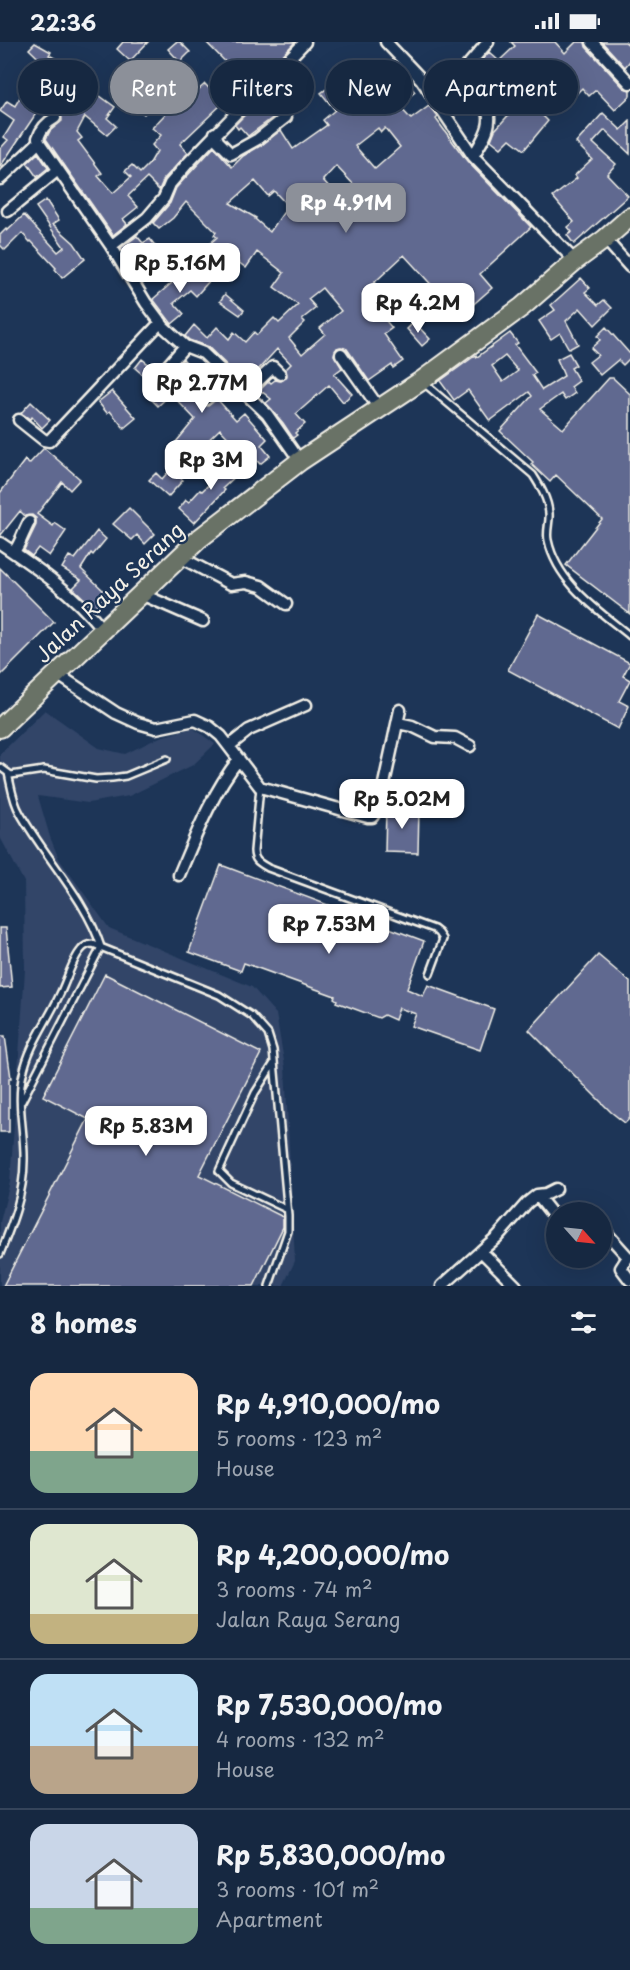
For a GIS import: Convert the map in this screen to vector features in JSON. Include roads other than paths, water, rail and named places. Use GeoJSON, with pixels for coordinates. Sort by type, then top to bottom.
{"type":"FeatureCollection","features":[{"type":"Feature","properties":{"kind":"highway","name":"Jalan Raya Serang"},"geometry":{"type":"LineString","coordinates":[[0,728],[200,538],[300,461],[421,381],[522,307],[630,217]]}},
{"type":"Feature","properties":{"kind":"street"},"geometry":{"type":"LineString","coordinates":[[111,246],[147,218],[164,198],[170,184],[215,133],[305,42]]}},
{"type":"Feature","properties":{"kind":"street"},"geometry":{"type":"LineString","coordinates":[[386,42],[421,79],[473,156],[575,261]]}},
{"type":"Feature","properties":{"kind":"street"},"geometry":{"type":"LineString","coordinates":[[473,156],[488,127],[489,116],[486,107],[467,88],[463,71],[488,42]]}},
{"type":"Feature","properties":{"kind":"street"},"geometry":{"type":"LineString","coordinates":[[592,42],[630,83]]}},
{"type":"Feature","properties":{"kind":"street"},"geometry":{"type":"LineString","coordinates":[[215,133],[223,148],[232,154],[258,139],[286,117]]}},
{"type":"Feature","properties":{"kind":"street"},"geometry":{"type":"LineString","coordinates":[[55,118],[45,125],[38,138],[39,142],[111,246],[146,303],[185,346],[203,353],[267,414],[300,461]]}},
{"type":"Feature","properties":{"kind":"street"},"geometry":{"type":"LineString","coordinates":[[0,179],[39,142]]}},
{"type":"Feature","properties":{"kind":"street"},"geometry":{"type":"LineString","coordinates":[[8,211],[58,170]]}},
{"type":"Feature","properties":{"kind":"street"},"geometry":{"type":"LineString","coordinates":[[606,239],[630,267]]}},
{"type":"Feature","properties":{"kind":"street"},"geometry":{"type":"LineString","coordinates":[[19,420],[44,440],[49,441],[161,322]]}},
{"type":"Feature","properties":{"kind":"street"},"geometry":{"type":"LineString","coordinates":[[163,371],[185,346]]}},
{"type":"Feature","properties":{"kind":"street"},"geometry":{"type":"LineString","coordinates":[[341,354],[380,408]]}},
{"type":"Feature","properties":{"kind":"street"},"geometry":{"type":"LineString","coordinates":[[245,393],[273,367],[280,374]]}},
{"type":"Feature","properties":{"kind":"street"},"geometry":{"type":"LineString","coordinates":[[206,399],[228,377]]}},
{"type":"Feature","properties":{"kind":"street"},"geometry":{"type":"LineString","coordinates":[[14,552],[29,522]]}},
{"type":"Feature","properties":{"kind":"street"},"geometry":{"type":"LineString","coordinates":[[0,543],[44,573],[84,606],[103,630]]}},
{"type":"Feature","properties":{"kind":"street"},"geometry":{"type":"LineString","coordinates":[[180,557],[231,584],[246,582],[261,586],[286,604]]}},
{"type":"Feature","properties":{"kind":"street"},"geometry":{"type":"LineString","coordinates":[[141,594],[203,621]]}},
{"type":"Feature","properties":{"kind":"street"},"geometry":{"type":"LineString","coordinates":[[57,674],[116,713],[138,723],[156,728],[195,720],[210,727],[229,746],[260,787],[368,818],[372,817],[379,807],[400,710]]}},
{"type":"Feature","properties":{"kind":"street"},"geometry":{"type":"LineString","coordinates":[[229,746],[249,730],[306,705]]}},
{"type":"Feature","properties":{"kind":"street"},"geometry":{"type":"LineString","coordinates":[[398,723],[412,726],[435,737],[455,738],[471,746]]}},
{"type":"Feature","properties":{"kind":"street"},"geometry":{"type":"LineString","coordinates":[[179,875],[217,794],[239,759]]}},
{"type":"Feature","properties":{"kind":"street"},"geometry":{"type":"LineString","coordinates":[[442,1286],[497,1237],[519,1211],[537,1195],[556,1189]]}},
{"type":"Feature","properties":{"kind":"street"},"geometry":{"type":"LineString","coordinates":[[537,1195],[546,1206]]}},
{"type":"Feature","properties":{"kind":"street"},"geometry":{"type":"LineString","coordinates":[[612,1239],[628,1257],[621,1268],[630,1280]]}},
{"type":"Feature","properties":{"kind":"street"},"geometry":{"type":"LineString","coordinates":[[481,1251],[516,1286]]}},
{"type":"Feature","properties":{"kind":"lane"},"geometry":{"type":"LineString","coordinates":[[421,381],[488,440],[533,475],[543,490],[549,512],[547,538],[553,558],[563,575],[591,605],[630,636]]}},
{"type":"Feature","properties":{"kind":"lane"},"geometry":{"type":"LineString","coordinates":[[0,766],[8,773],[15,775],[44,770],[96,778],[112,778],[126,776],[167,759]]}},
{"type":"Feature","properties":{"kind":"lane"},"geometry":{"type":"LineString","coordinates":[[8,773],[18,811],[79,903],[97,933],[101,947],[21,1102]]}},
{"type":"Feature","properties":{"kind":"lane"},"geometry":{"type":"LineString","coordinates":[[260,787],[254,851],[254,858],[257,862],[434,929],[443,939],[430,974]]}},
{"type":"Feature","properties":{"kind":"lane"},"geometry":{"type":"LineString","coordinates":[[0,1254],[15,1215],[22,1182],[24,1161],[21,1102],[23,1074],[33,1043],[58,999],[81,950],[88,944],[101,947],[219,995],[252,1016],[268,1034],[273,1050],[288,1231],[269,1286]]}},
{"type":"Feature","properties":{"kind":"lane"},"geometry":{"type":"LineString","coordinates":[[274,1062],[255,1092],[219,1171],[231,1183],[286,1209]]}}]}
